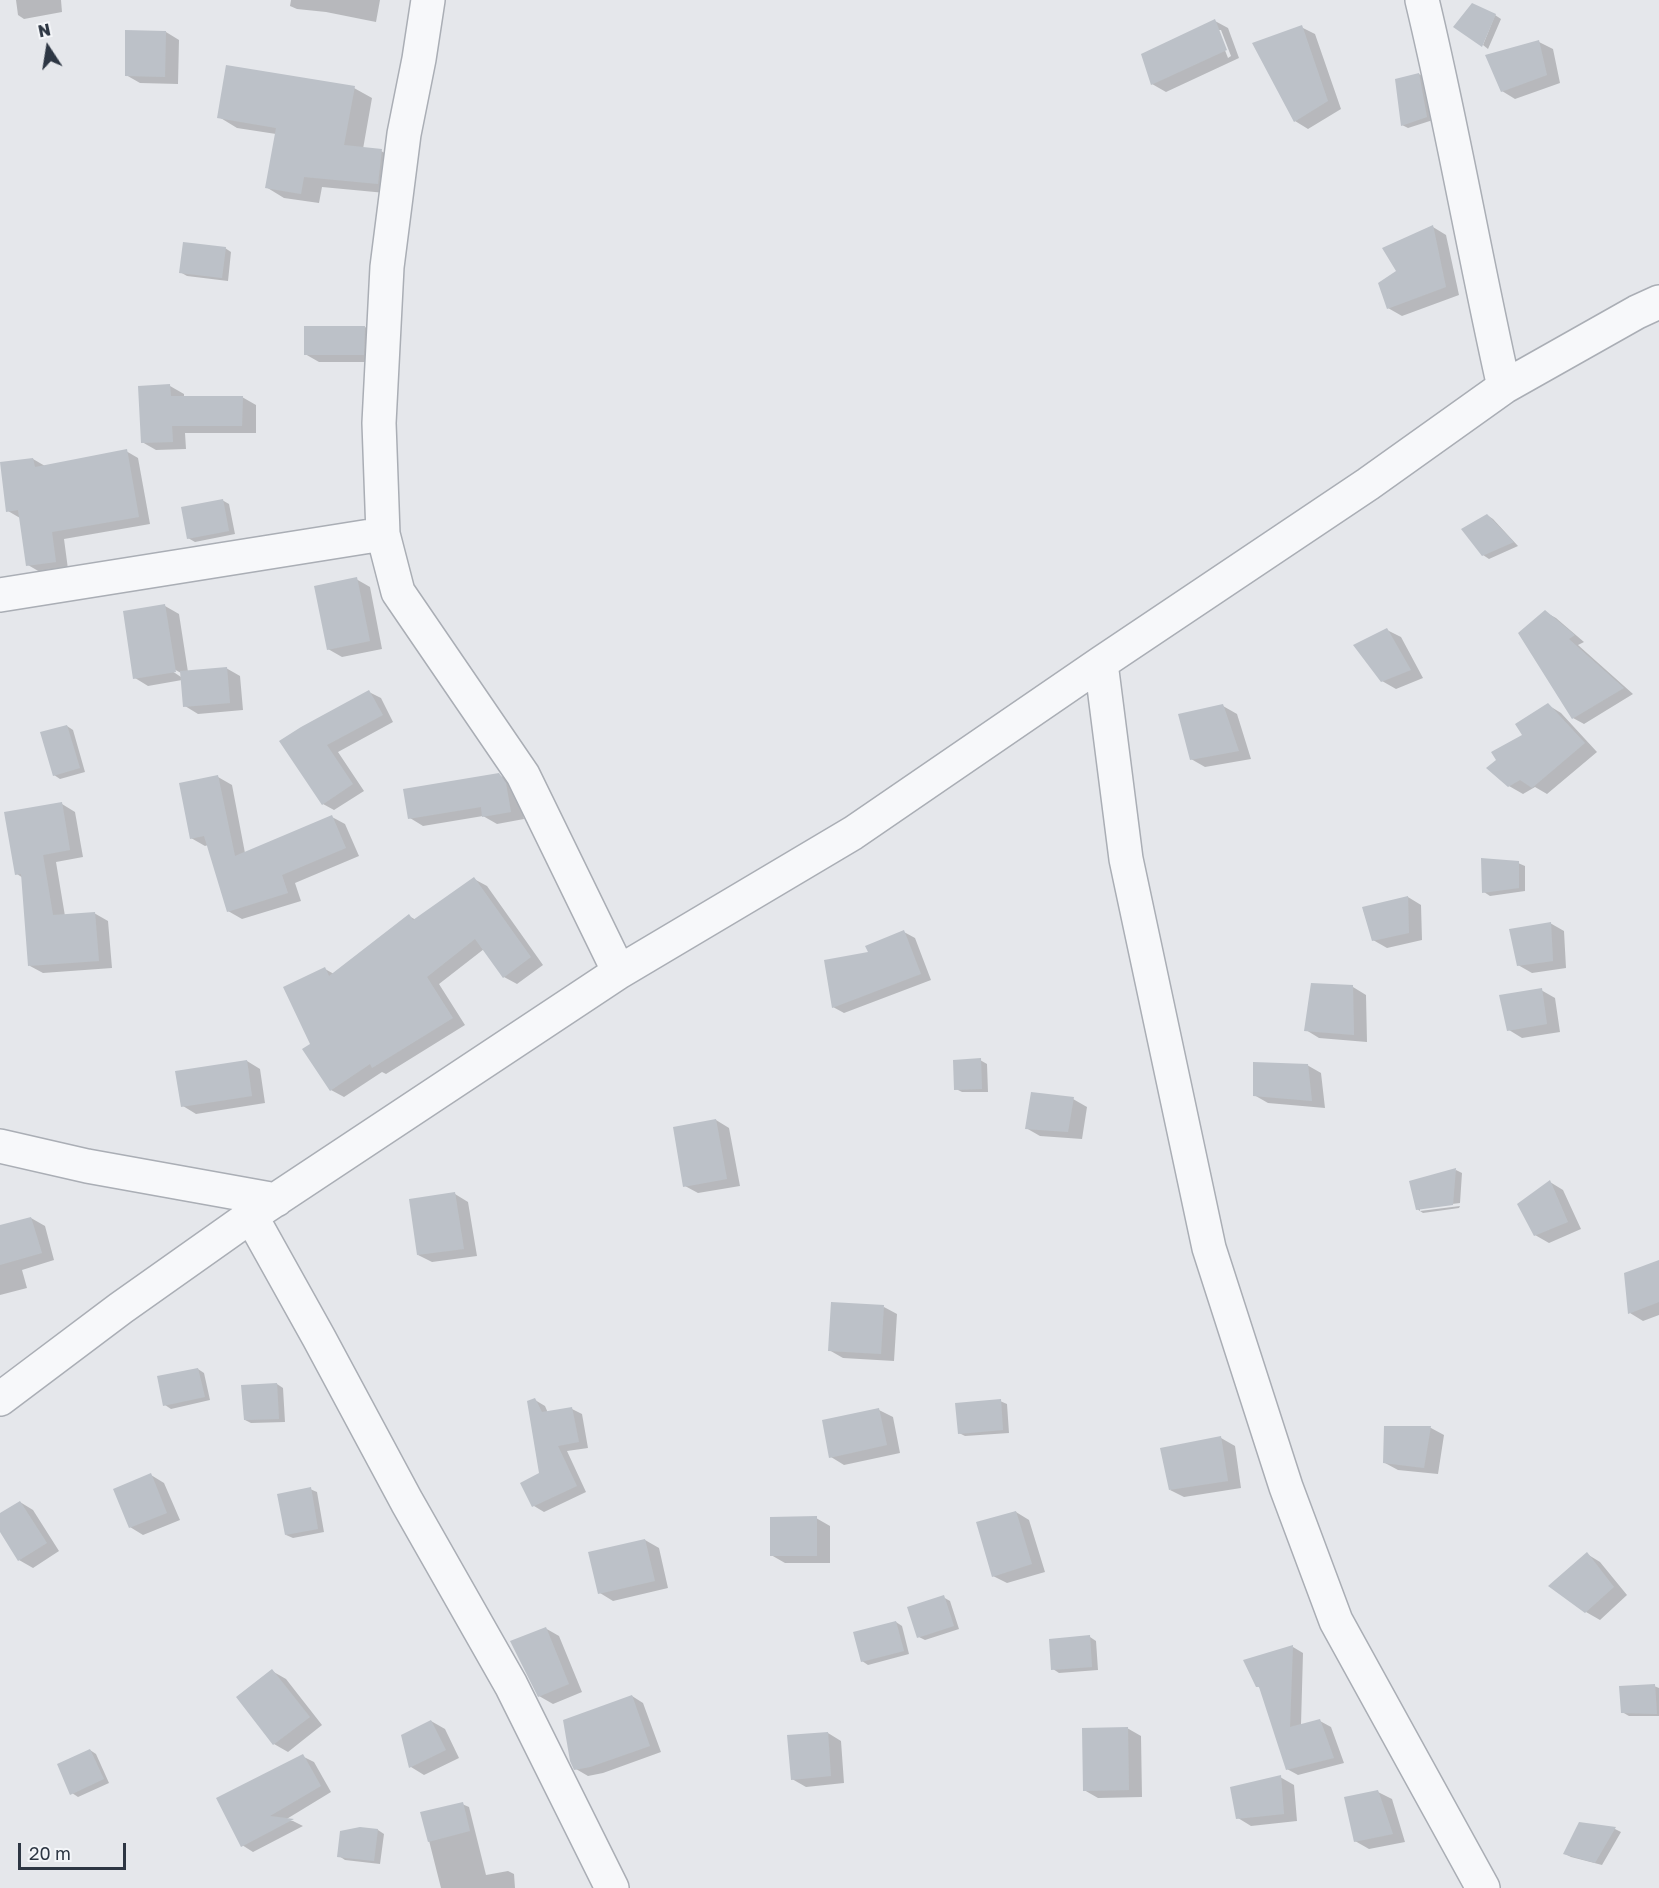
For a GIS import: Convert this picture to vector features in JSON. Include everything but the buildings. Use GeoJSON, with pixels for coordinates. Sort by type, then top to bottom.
{"type":"FeatureCollection","features":[{"type":"Feature","properties":{"kind":"street"},"geometry":{"type":"LineString","coordinates":[[428,0],[404,134],[387,267],[379,423],[383,534],[398,592],[523,775],[619,972]]}},
{"type":"Feature","properties":{"kind":"street"},"geometry":{"type":"LineString","coordinates":[[1422,0],[1446,101],[1480,283],[1504,387]]}},
{"type":"Feature","properties":{"kind":"street"},"geometry":{"type":"LineString","coordinates":[[0,1399],[121,1308],[263,1208],[619,972],[853,833],[1368,484],[1504,387],[1637,312],[1659,302]]}},
{"type":"Feature","properties":{"kind":"street"},"geometry":{"type":"LineString","coordinates":[[0,595],[383,534]]}},
{"type":"Feature","properties":{"kind":"street"},"geometry":{"type":"LineString","coordinates":[[1101,663],[1126,859],[1209,1248],[1286,1487],[1336,1621],[1483,1888]]}},
{"type":"Feature","properties":{"kind":"street"},"geometry":{"type":"LineString","coordinates":[[0,1146],[263,1208]]}},
{"type":"Feature","properties":{"kind":"street"},"geometry":{"type":"LineString","coordinates":[[263,1208],[407,1502],[511,1685],[612,1888]]}}]}
